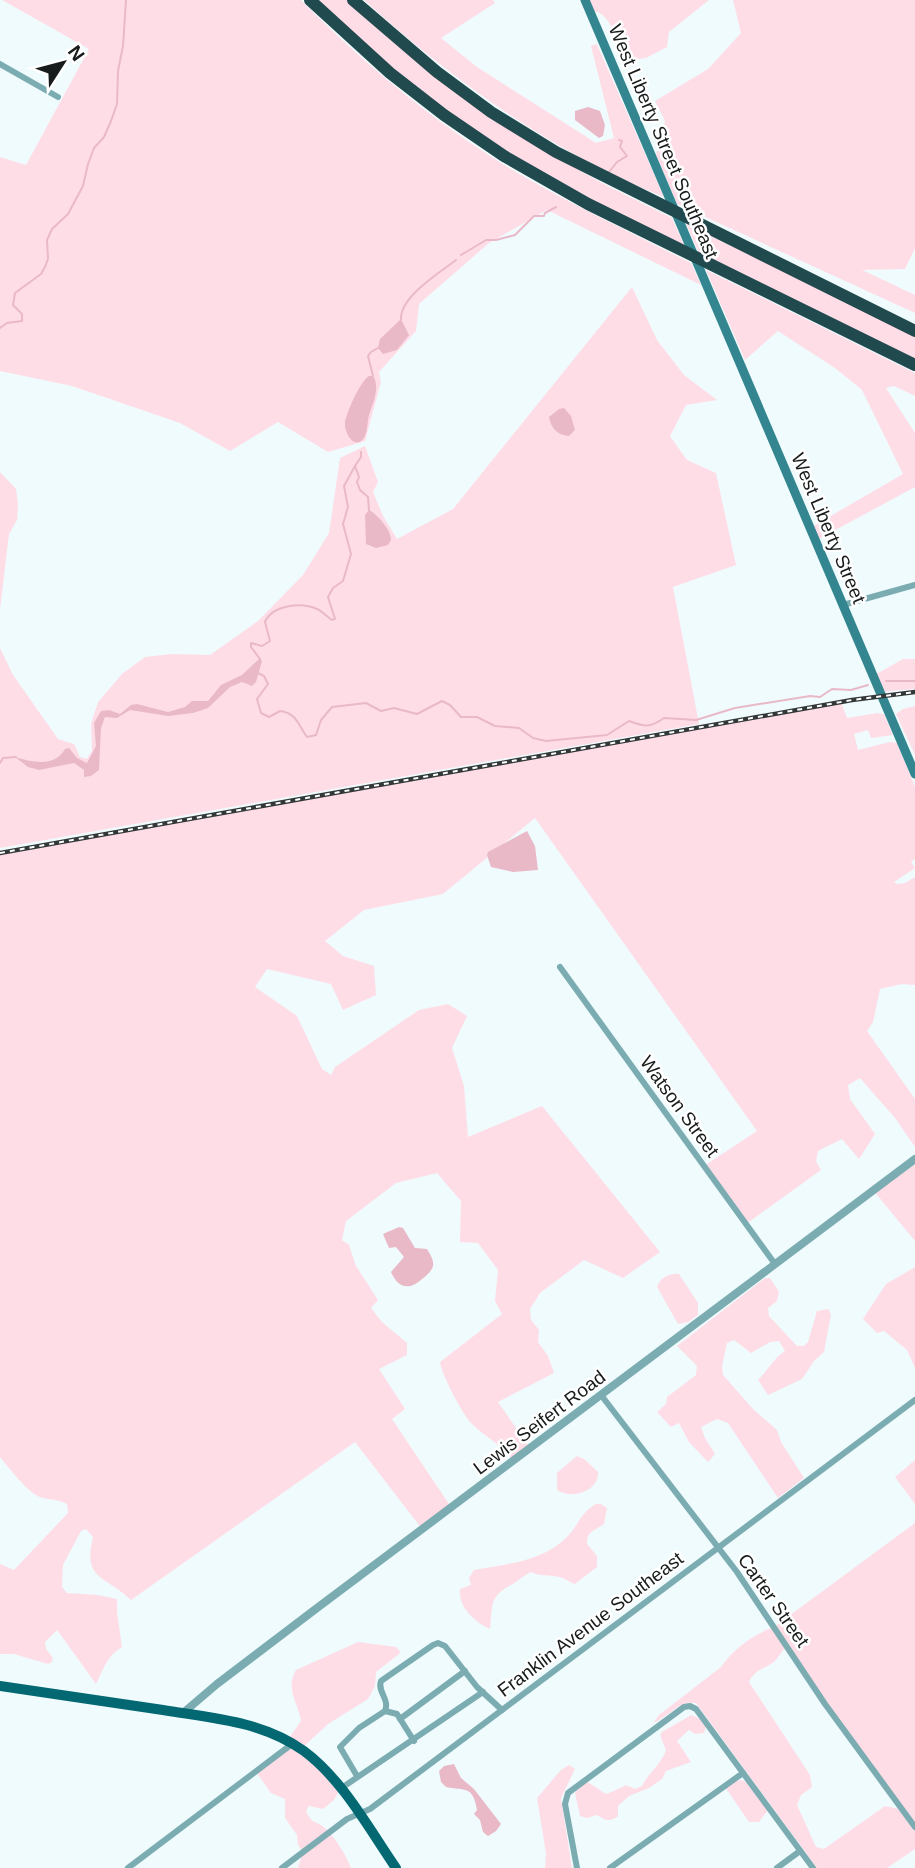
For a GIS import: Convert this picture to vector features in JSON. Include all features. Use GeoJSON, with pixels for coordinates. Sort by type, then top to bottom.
{"type":"FeatureCollection","features":[{"type":"Feature","properties":{"kind":"highway"},"geometry":{"type":"LineString","coordinates":[[310,0],[361,49],[416,95],[515,163],[599,210],[915,365]]}},
{"type":"Feature","properties":{"kind":"highway"},"geometry":{"type":"LineString","coordinates":[[353,0],[437,72],[491,111],[556,152],[915,331]]}},
{"type":"Feature","properties":{"kind":"main road","name":"West Liberty Street Southeast"},"geometry":{"type":"LineString","coordinates":[[585,0],[711,295]]}},
{"type":"Feature","properties":{"kind":"main road","name":"West Liberty Street"},"geometry":{"type":"LineString","coordinates":[[711,295],[915,774]]}},
{"type":"Feature","properties":{"kind":"main road"},"geometry":{"type":"LineString","coordinates":[[0,1686],[258,1727],[292,1744],[323,1767],[396,1868]]}},
{"type":"Feature","properties":{"kind":"street"},"geometry":{"type":"LineString","coordinates":[[0,64],[58,97]]}},
{"type":"Feature","properties":{"kind":"street"},"geometry":{"type":"LineString","coordinates":[[843,605],[915,585]]}},
{"type":"Feature","properties":{"kind":"street","name":"Watson Street"},"geometry":{"type":"LineString","coordinates":[[560,967],[775,1264]]}},
{"type":"Feature","properties":{"kind":"street","name":"Lewis Seifert Road"},"geometry":{"type":"LineString","coordinates":[[183,1713],[308,1615],[915,1159]]}},
{"type":"Feature","properties":{"kind":"street","name":"Carter Street"},"geometry":{"type":"LineString","coordinates":[[601,1395],[756,1600],[831,1713],[915,1828]]}},
{"type":"Feature","properties":{"kind":"street","name":"Franklin Avenue Southeast"},"geometry":{"type":"LineString","coordinates":[[282,1868],[346,1819],[370,1809],[915,1401]]}},
{"type":"Feature","properties":{"kind":"street"},"geometry":{"type":"LineString","coordinates":[[357,1776],[340,1747],[359,1728],[385,1711],[387,1702],[380,1688],[381,1681],[433,1644],[445,1646],[483,1692],[502,1710]]}},
{"type":"Feature","properties":{"kind":"street"},"geometry":{"type":"LineString","coordinates":[[400,1719],[465,1671]]}},
{"type":"Feature","properties":{"kind":"street"},"geometry":{"type":"LineString","coordinates":[[340,1789],[483,1692]]}},
{"type":"Feature","properties":{"kind":"street"},"geometry":{"type":"LineString","coordinates":[[576,1868],[565,1804],[567,1794],[684,1707],[690,1706],[696,1709],[813,1868]]}},
{"type":"Feature","properties":{"kind":"street"},"geometry":{"type":"LineString","coordinates":[[385,1711],[397,1714],[414,1741]]}},
{"type":"Feature","properties":{"kind":"street"},"geometry":{"type":"LineString","coordinates":[[128,1868],[292,1744]]}},
{"type":"Feature","properties":{"kind":"street"},"geometry":{"type":"LineString","coordinates":[[610,1868],[743,1773]]}},
{"type":"Feature","properties":{"kind":"street"},"geometry":{"type":"LineString","coordinates":[[777,1868],[800,1851]]}},
{"type":"Feature","properties":{"kind":"shaded area"},"geometry":{"type":"Polygon","coordinates":[[[2,0],[301,0],[405,95],[462,137],[542,187],[691,263],[701,285],[547,210],[489,243],[419,304],[416,331],[379,372],[381,382],[365,441],[328,452],[278,422],[230,451],[180,423],[72,386],[0,371],[0,157],[26,165],[89,49],[2,0]]]}},
{"type":"Feature","properties":{"kind":"shaded area"},"geometry":{"type":"Polygon","coordinates":[[[315,0],[347,0],[540,148],[672,218],[685,247],[621,216],[509,155],[405,80],[315,0]]]}},
{"type":"Feature","properties":{"kind":"shaded area"},"geometry":{"type":"Polygon","coordinates":[[[364,0],[493,0],[495,3],[441,38],[477,67],[596,143],[614,138],[591,46],[597,44],[664,197],[582,158],[505,112],[432,58],[364,0]]]}},
{"type":"Feature","properties":{"kind":"shaded area"},"geometry":{"type":"Polygon","coordinates":[[[585,0],[709,0],[669,32],[667,47],[646,58],[633,60],[623,51],[609,23],[598,12],[590,13],[585,0]]]}},
{"type":"Feature","properties":{"kind":"shaded area"},"geometry":{"type":"Polygon","coordinates":[[[733,0],[915,0],[915,248],[905,269],[862,270],[915,295],[915,313],[677,204],[656,155],[665,121],[655,101],[708,69],[741,33],[733,0]]]}},
{"type":"Feature","properties":{"kind":"shaded area"},"geometry":{"type":"Polygon","coordinates":[[[588,107],[600,111],[605,125],[603,136],[599,138],[575,120],[575,111],[588,107]]]}},
{"type":"Feature","properties":{"kind":"shaded area"},"geometry":{"type":"Polygon","coordinates":[[[686,224],[915,335],[915,360],[700,255],[686,224]]]}},
{"type":"Feature","properties":{"kind":"shaded area"},"geometry":{"type":"Polygon","coordinates":[[[706,270],[915,373],[915,396],[894,386],[886,388],[915,433],[915,487],[815,541],[810,528],[903,474],[862,390],[835,368],[778,331],[745,360],[706,270]]]}},
{"type":"Feature","properties":{"kind":"shaded area"},"geometry":{"type":"Polygon","coordinates":[[[632,287],[657,340],[684,375],[717,400],[686,405],[670,436],[687,460],[716,473],[736,565],[673,587],[699,724],[0,848],[0,648],[13,675],[58,739],[74,744],[80,757],[87,759],[92,750],[91,724],[98,702],[122,674],[145,657],[172,654],[210,655],[258,621],[303,575],[329,533],[340,458],[365,446],[378,482],[373,492],[397,539],[453,509],[632,287]]]}},
{"type":"Feature","properties":{"kind":"shaded area"},"geometry":{"type":"Polygon","coordinates":[[[401,319],[409,335],[397,350],[383,354],[378,348],[380,339],[401,319]]]}},
{"type":"Feature","properties":{"kind":"shaded area"},"geometry":{"type":"Polygon","coordinates":[[[369,376],[373,376],[375,380],[376,394],[364,438],[357,442],[350,439],[345,423],[354,397],[369,376]]]}},
{"type":"Feature","properties":{"kind":"shaded area"},"geometry":{"type":"Polygon","coordinates":[[[564,408],[571,416],[575,430],[569,436],[555,430],[549,417],[564,408]]]}},
{"type":"Feature","properties":{"kind":"shaded area"},"geometry":{"type":"Polygon","coordinates":[[[0,472],[16,489],[18,505],[17,520],[9,534],[0,609],[0,472]]]}},
{"type":"Feature","properties":{"kind":"shaded area"},"geometry":{"type":"Polygon","coordinates":[[[369,510],[389,532],[391,540],[388,545],[376,548],[366,544],[365,515],[369,510]]]}},
{"type":"Feature","properties":{"kind":"shaded area"},"geometry":{"type":"Polygon","coordinates":[[[260,658],[262,661],[256,682],[252,686],[242,682],[230,687],[208,708],[168,716],[130,710],[117,718],[105,717],[101,728],[99,770],[91,776],[84,777],[84,770],[74,763],[39,770],[28,767],[15,757],[35,762],[49,761],[69,748],[77,758],[87,763],[96,746],[94,723],[101,711],[109,710],[120,714],[131,705],[137,704],[168,712],[185,707],[192,701],[208,701],[221,685],[242,675],[260,658]]]}},
{"type":"Feature","properties":{"kind":"shaded area"},"geometry":{"type":"Polygon","coordinates":[[[903,659],[915,659],[915,689],[880,692],[873,676],[903,659]]]}},
{"type":"Feature","properties":{"kind":"shaded area"},"geometry":{"type":"Polygon","coordinates":[[[841,702],[847,718],[884,714],[893,735],[871,738],[868,730],[854,734],[858,750],[890,742],[897,743],[915,787],[915,859],[911,862],[915,868],[894,882],[905,883],[915,877],[915,985],[902,984],[880,989],[873,1022],[867,1031],[915,1099],[915,1147],[895,1118],[860,1078],[848,1085],[850,1099],[875,1134],[859,1159],[842,1139],[818,1151],[816,1161],[821,1170],[746,1224],[704,1166],[757,1131],[535,818],[443,894],[364,910],[325,941],[343,956],[374,966],[376,995],[343,1010],[331,984],[267,969],[255,987],[297,1016],[322,1069],[331,1075],[335,1067],[419,1010],[448,1004],[467,1016],[452,1048],[464,1086],[468,1137],[542,1106],[660,1252],[623,1278],[584,1260],[540,1293],[530,1309],[531,1320],[539,1330],[538,1342],[548,1356],[554,1373],[498,1402],[530,1448],[513,1461],[467,1418],[448,1385],[440,1362],[502,1314],[495,1301],[498,1270],[478,1243],[460,1242],[461,1201],[437,1173],[396,1183],[346,1221],[342,1240],[349,1245],[356,1266],[378,1300],[371,1308],[382,1322],[407,1343],[407,1355],[379,1369],[405,1409],[392,1419],[451,1507],[422,1529],[355,1442],[131,1600],[98,1576],[94,1570],[90,1551],[93,1537],[86,1529],[81,1531],[63,1565],[62,1587],[67,1593],[117,1599],[122,1647],[109,1658],[96,1684],[57,1630],[45,1642],[46,1649],[53,1658],[48,1664],[14,1654],[0,1654],[0,1564],[14,1570],[68,1513],[67,1504],[40,1497],[30,1491],[0,1457],[0,853],[841,702]]]}},
{"type":"Feature","properties":{"kind":"shaded area"},"geometry":{"type":"Polygon","coordinates":[[[915,706],[915,755],[896,714],[915,706]]]}},
{"type":"Feature","properties":{"kind":"shaded area"},"geometry":{"type":"Polygon","coordinates":[[[527,831],[535,846],[538,870],[513,872],[491,867],[488,852],[527,831]]]}},
{"type":"Feature","properties":{"kind":"shaded area"},"geometry":{"type":"Polygon","coordinates":[[[915,1159],[915,1241],[873,1190],[915,1159]]]}},
{"type":"Feature","properties":{"kind":"shaded area"},"geometry":{"type":"Polygon","coordinates":[[[399,1227],[403,1228],[415,1248],[427,1249],[433,1262],[429,1273],[417,1283],[408,1286],[397,1282],[391,1272],[404,1257],[396,1247],[389,1248],[383,1234],[399,1227]]]}},
{"type":"Feature","properties":{"kind":"shaded area"},"geometry":{"type":"Polygon","coordinates":[[[915,1267],[915,1368],[907,1350],[884,1331],[877,1333],[863,1319],[886,1284],[915,1267]]]}},
{"type":"Feature","properties":{"kind":"shaded area"},"geometry":{"type":"Polygon","coordinates":[[[679,1274],[698,1303],[698,1315],[688,1322],[678,1324],[657,1287],[665,1277],[679,1274]]]}},
{"type":"Feature","properties":{"kind":"shaded area"},"geometry":{"type":"Polygon","coordinates":[[[765,1278],[770,1278],[779,1292],[777,1301],[768,1308],[769,1316],[797,1346],[804,1346],[808,1342],[817,1311],[828,1309],[831,1314],[824,1352],[802,1379],[768,1395],[758,1380],[785,1351],[779,1341],[770,1342],[751,1353],[734,1340],[727,1343],[722,1366],[723,1375],[754,1410],[777,1430],[781,1442],[804,1478],[778,1498],[728,1423],[717,1419],[701,1427],[715,1454],[708,1462],[689,1442],[679,1423],[671,1427],[657,1412],[666,1404],[667,1397],[696,1375],[697,1366],[677,1346],[765,1278]]]}},
{"type":"Feature","properties":{"kind":"shaded area"},"geometry":{"type":"Polygon","coordinates":[[[577,1456],[598,1472],[597,1479],[583,1492],[563,1493],[557,1490],[557,1473],[577,1456]]]}},
{"type":"Feature","properties":{"kind":"shaded area"},"geometry":{"type":"Polygon","coordinates":[[[915,1460],[915,1504],[895,1477],[915,1460]]]}},
{"type":"Feature","properties":{"kind":"shaded area"},"geometry":{"type":"Polygon","coordinates":[[[596,1504],[607,1508],[604,1524],[592,1531],[587,1539],[587,1544],[597,1556],[597,1567],[575,1584],[563,1578],[531,1572],[495,1598],[490,1629],[469,1613],[462,1602],[460,1589],[471,1585],[469,1578],[474,1570],[523,1561],[546,1552],[567,1537],[587,1511],[596,1504]]]}},
{"type":"Feature","properties":{"kind":"shaded area"},"geometry":{"type":"Polygon","coordinates":[[[915,1523],[915,1827],[786,1646],[774,1662],[756,1672],[749,1682],[810,1775],[812,1787],[801,1795],[797,1805],[816,1847],[824,1849],[885,1806],[899,1809],[915,1831],[915,1849],[887,1868],[817,1868],[696,1703],[684,1704],[653,1723],[659,1715],[721,1667],[744,1643],[774,1627],[915,1523]]]}},
{"type":"Feature","properties":{"kind":"shaded area"},"geometry":{"type":"Polygon","coordinates":[[[358,1642],[396,1647],[400,1651],[376,1672],[375,1686],[368,1699],[328,1724],[301,1749],[340,1789],[334,1800],[323,1809],[309,1806],[306,1811],[313,1821],[323,1826],[333,1837],[351,1868],[298,1868],[303,1852],[298,1845],[297,1835],[285,1818],[285,1799],[271,1793],[256,1772],[292,1744],[287,1741],[301,1721],[292,1689],[296,1670],[358,1642]]]}},
{"type":"Feature","properties":{"kind":"shaded area"},"geometry":{"type":"Polygon","coordinates":[[[691,1715],[700,1719],[706,1727],[704,1733],[695,1734],[689,1730],[677,1741],[691,1762],[666,1771],[662,1779],[649,1788],[629,1796],[618,1806],[618,1816],[612,1820],[597,1815],[587,1818],[580,1816],[575,1793],[584,1781],[607,1794],[626,1785],[635,1789],[642,1786],[666,1750],[660,1735],[662,1732],[691,1715]]]}},
{"type":"Feature","properties":{"kind":"shaded area"},"geometry":{"type":"Polygon","coordinates":[[[454,1764],[461,1778],[474,1789],[501,1824],[488,1836],[474,1814],[477,1810],[473,1796],[463,1789],[446,1787],[441,1782],[439,1771],[444,1766],[454,1764]]]}},
{"type":"Feature","properties":{"kind":"shaded area"},"geometry":{"type":"Polygon","coordinates":[[[569,1765],[575,1769],[561,1798],[572,1868],[545,1868],[546,1853],[537,1798],[561,1770],[569,1765]]]}},
{"type":"Feature","properties":{"kind":"shaded area"},"geometry":{"type":"Polygon","coordinates":[[[742,1780],[768,1810],[759,1822],[749,1822],[725,1787],[742,1780]]]}},
{"type":"Feature","properties":{"kind":"waterway"},"geometry":{"type":"LineString","coordinates":[[0,328],[7,323],[22,321],[22,314],[13,305],[15,293],[41,274],[45,267],[48,259],[47,240],[52,229],[68,214],[83,186],[94,148],[104,137],[111,121],[117,104],[126,0]]}},
{"type":"Feature","properties":{"kind":"waterway"},"geometry":{"type":"LineString","coordinates":[[609,172],[617,162],[627,156],[620,147],[622,141],[619,140]]}},
{"type":"Feature","properties":{"kind":"waterway"},"geometry":{"type":"LineString","coordinates":[[461,255],[486,240],[515,235],[534,216],[544,216],[556,207]]}},
{"type":"Feature","properties":{"kind":"waterway"},"geometry":{"type":"LineString","coordinates":[[401,319],[402,311],[413,294],[456,260]]}},
{"type":"Feature","properties":{"kind":"waterway"},"geometry":{"type":"LineString","coordinates":[[373,376],[368,356],[378,348]]}},
{"type":"Feature","properties":{"kind":"waterway"},"geometry":{"type":"LineString","coordinates":[[361,452],[355,466],[359,477],[357,482],[360,490],[368,497],[369,510]]}},
{"type":"Feature","properties":{"kind":"waterway"},"geometry":{"type":"LineString","coordinates":[[260,659],[251,643],[262,646],[270,641],[265,622],[274,612],[288,606],[303,606],[317,609],[332,620],[335,619],[328,597],[333,588],[343,581],[351,554],[343,524],[348,507],[344,486],[355,466]]}},
{"type":"Feature","properties":{"kind":"waterway"},"geometry":{"type":"LineString","coordinates":[[258,673],[264,676],[268,684],[257,699],[261,713],[269,717],[280,711],[290,714],[307,737],[316,735],[321,720],[332,707],[366,703],[381,711],[394,708],[417,714],[442,701],[461,717],[477,717],[495,726],[519,728],[533,738],[546,741],[607,735],[629,721],[647,726],[664,718],[696,720],[735,708],[810,696],[820,697],[832,689],[851,690],[868,685]]}},
{"type":"Feature","properties":{"kind":"waterway"},"geometry":{"type":"LineString","coordinates":[[886,681],[915,681]]}},
{"type":"Feature","properties":{"kind":"waterway"},"geometry":{"type":"LineString","coordinates":[[0,763],[3,758],[16,757]]}},
{"type":"Feature","properties":{"kind":"railway"},"geometry":{"type":"LineString","coordinates":[[0,853],[852,700],[915,692]]}}]}
